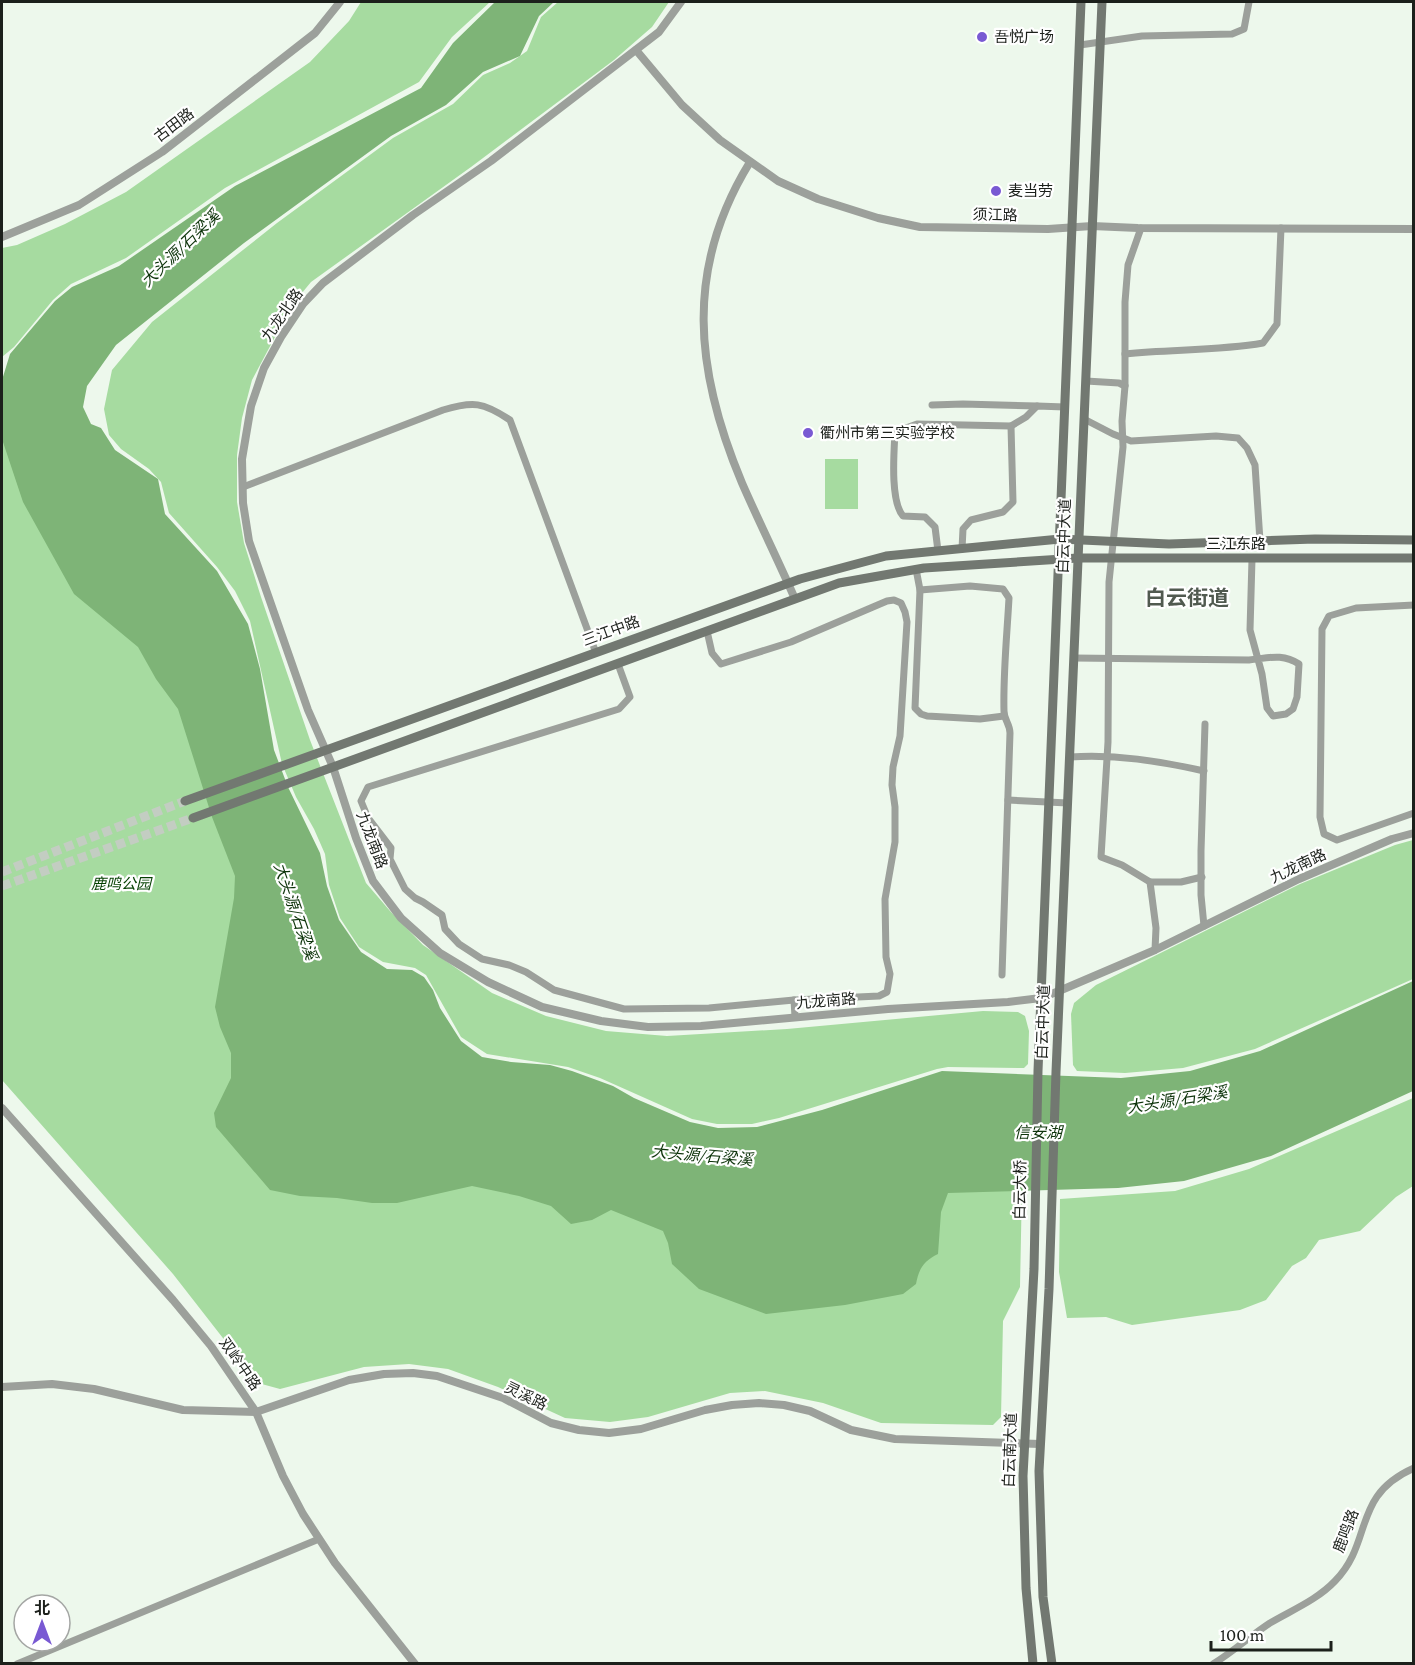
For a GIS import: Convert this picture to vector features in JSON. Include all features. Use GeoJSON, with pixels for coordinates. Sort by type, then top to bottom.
{"type":"FeatureCollection","features":[{"type":"Feature","properties":{"kind":"main road","name":"白云中大道"},"geometry":{"type":"LineString","coordinates":[[1038,1071],[1081,2]]}},
{"type":"Feature","properties":{"kind":"main road","name":"白云中大道"},"geometry":{"type":"LineString","coordinates":[[1056,1072],[1102,2]]}},
{"type":"Feature","properties":{"kind":"main road","name":"三江中路"},"geometry":{"type":"LineString","coordinates":[[185,801],[788,583],[886,556],[1060,539]]}},
{"type":"Feature","properties":{"kind":"main road","name":"三江东路"},"geometry":{"type":"LineString","coordinates":[[1060,539],[1169,544],[1413,540]]}},
{"type":"Feature","properties":{"kind":"main road","name":"三江东路"},"geometry":{"type":"LineString","coordinates":[[1059,560],[1078,558],[1413,558]]}},
{"type":"Feature","properties":{"kind":"main road"},"geometry":{"type":"LineString","coordinates":[[193,818],[839,583],[916,569],[1059,560]]}},
{"type":"Feature","properties":{"kind":"main road","name":"白云大桥"},"geometry":{"type":"LineString","coordinates":[[1034,1238],[1038,1071]]}},
{"type":"Feature","properties":{"kind":"main road","name":"白云大桥"},"geometry":{"type":"LineString","coordinates":[[1050,1238],[1056,1072]]}},
{"type":"Feature","properties":{"kind":"main road","name":"白云南大道"},"geometry":{"type":"LineString","coordinates":[[1033,1664],[1026,1588],[1023,1476],[1034,1238]]}},
{"type":"Feature","properties":{"kind":"main road","name":"白云南大道"},"geometry":{"type":"LineString","coordinates":[[1050,1238],[1039,1472],[1043,1597],[1052,1664]]}},
{"type":"Feature","properties":{"kind":"street","name":"古田路"},"geometry":{"type":"LineString","coordinates":[[2,237],[79,205],[162,152],[315,33],[340,2]]}},
{"type":"Feature","properties":{"kind":"street","name":"九龙北路"},"geometry":{"type":"LineString","coordinates":[[333,767],[308,710],[249,541],[242,459],[251,406],[264,368],[303,304],[323,283],[413,215],[491,161],[659,32],[681,2]]}},
{"type":"Feature","properties":{"kind":"street"},"geometry":{"type":"LineString","coordinates":[[1080,45],[1142,36],[1232,34],[1244,29],[1249,2]]}},
{"type":"Feature","properties":{"kind":"street","name":"须江路"},"geometry":{"type":"LineString","coordinates":[[636,50],[682,105],[720,140],[778,182],[818,199],[878,218],[920,227],[1413,228]]}},
{"type":"Feature","properties":{"kind":"street"},"geometry":{"type":"LineString","coordinates":[[750,162],[734,188],[723,213],[710,253],[704,282],[703,314],[706,352],[712,398],[742,482],[795,599]]}},
{"type":"Feature","properties":{"kind":"street"},"geometry":{"type":"LineString","coordinates":[[1141,228],[1128,265],[1125,302],[1123,438],[1109,582],[1107,755],[1101,857],[1122,865],[1150,882],[1181,882],[1202,877]]}},
{"type":"Feature","properties":{"kind":"street"},"geometry":{"type":"LineString","coordinates":[[1125,354],[1161,350],[1232,349],[1263,343],[1277,324],[1281,228]]}},
{"type":"Feature","properties":{"kind":"street"},"geometry":{"type":"LineString","coordinates":[[1086,381],[1119,383],[1125,386]]}},
{"type":"Feature","properties":{"kind":"street"},"geometry":{"type":"LineString","coordinates":[[243,487],[443,410],[476,404],[494,410],[510,420],[596,652]]}},
{"type":"Feature","properties":{"kind":"street"},"geometry":{"type":"LineString","coordinates":[[932,405],[1065,407]]}},
{"type":"Feature","properties":{"kind":"street"},"geometry":{"type":"LineString","coordinates":[[938,551],[935,527],[926,517],[903,516],[898,511],[895,432],[917,424],[1011,426],[1026,417],[1037,406]]}},
{"type":"Feature","properties":{"kind":"street"},"geometry":{"type":"LineString","coordinates":[[1084,419],[1131,441],[1216,436],[1238,438],[1247,448],[1255,465],[1260,541]]}},
{"type":"Feature","properties":{"kind":"street"},"geometry":{"type":"LineString","coordinates":[[962,549],[963,529],[971,520],[1004,512],[1013,502],[1011,426]]}},
{"type":"Feature","properties":{"kind":"street"},"geometry":{"type":"LineString","coordinates":[[1074,658],[1256,659],[1288,657],[1299,664],[1297,697],[1293,709],[1286,714],[1273,717],[1267,708],[1262,674],[1256,659],[1250,630],[1252,559]]}},
{"type":"Feature","properties":{"kind":"street"},"geometry":{"type":"LineString","coordinates":[[916,569],[920,590],[915,708],[927,716],[980,719],[1004,716]]}},
{"type":"Feature","properties":{"kind":"street"},"geometry":{"type":"LineString","coordinates":[[920,590],[970,586],[1003,589],[1009,598],[1004,716],[1010,726],[1002,975]]}},
{"type":"Feature","properties":{"kind":"street"},"geometry":{"type":"LineString","coordinates":[[618,664],[630,698],[619,709],[368,787],[361,801],[368,818],[391,848],[390,859],[405,889],[442,915],[446,929],[459,944],[482,959],[509,965],[526,972],[554,990],[624,1009],[709,1008],[794,1000],[879,996],[887,992],[890,974],[886,957],[885,899],[895,842],[895,807],[892,785],[893,767],[900,736],[906,639],[905,612],[901,603],[894,600],[887,601],[791,642],[721,664],[712,653],[707,631]]}},
{"type":"Feature","properties":{"kind":"street"},"geometry":{"type":"LineString","coordinates":[[1413,605],[1356,608],[1329,616],[1322,629],[1320,817],[1324,834],[1337,840],[1413,813]]}},
{"type":"Feature","properties":{"kind":"street"},"geometry":{"type":"LineString","coordinates":[[1204,926],[1201,895],[1205,724]]}},
{"type":"Feature","properties":{"kind":"street"},"geometry":{"type":"LineString","coordinates":[[1070,757],[1107,755],[1150,760],[1204,771]]}},
{"type":"Feature","properties":{"kind":"street","name":"九龙南路"},"geometry":{"type":"LineString","coordinates":[[333,767],[356,838],[373,881],[401,918],[440,953],[488,982],[542,1007],[601,1021],[648,1027],[701,1026],[1041,998],[1155,950],[1304,877],[1392,839],[1413,833]]}},
{"type":"Feature","properties":{"kind":"street"},"geometry":{"type":"LineString","coordinates":[[1008,800],[1068,802]]}},
{"type":"Feature","properties":{"kind":"street"},"geometry":{"type":"LineString","coordinates":[[1150,882],[1156,928],[1155,950]]}},
{"type":"Feature","properties":{"kind":"street"},"geometry":{"type":"LineString","coordinates":[[794,1000],[795,1017]]}},
{"type":"Feature","properties":{"kind":"street","name":"双岭中路"},"geometry":{"type":"LineString","coordinates":[[2,1108],[189,1319],[232,1374],[256,1412],[293,1496],[319,1539],[335,1563],[415,1664]]}},
{"type":"Feature","properties":{"kind":"street","name":"灵溪路"},"geometry":{"type":"LineString","coordinates":[[2,1387],[52,1384],[94,1389],[183,1410],[256,1412],[349,1380],[384,1374],[413,1373],[437,1376],[492,1394],[551,1423],[599,1432],[641,1429],[705,1410],[759,1403],[784,1405],[810,1411],[851,1430],[895,1439],[1040,1444]]}},
{"type":"Feature","properties":{"kind":"street","name":"鹿鸣路"},"geometry":{"type":"LineString","coordinates":[[1213,1664],[1270,1623],[1321,1594],[1337,1580],[1349,1562],[1372,1502],[1395,1476],[1413,1468]]}},
{"type":"Feature","properties":{"kind":"street"},"geometry":{"type":"LineString","coordinates":[[17,1664],[319,1539]]}},
{"type":"Feature","properties":{"kind":"green space"},"geometry":{"type":"Polygon","coordinates":[[[361,2],[490,2],[452,37],[419,82],[225,188],[126,258],[71,284],[53,300],[14,347],[2,357],[2,248],[17,245],[65,224],[126,192],[310,62],[349,21],[361,2]]]}},
{"type":"Feature","properties":{"kind":"green space"},"geometry":{"type":"Polygon","coordinates":[[[558,2],[669,2],[652,27],[614,60],[311,282],[292,305],[252,380],[242,418],[237,455],[237,502],[244,543],[310,740],[366,883],[423,945],[492,993],[546,1016],[606,1031],[667,1036],[787,1029],[983,1011],[1018,1012],[1025,1016],[1029,1031],[1028,1064],[1024,1068],[948,1067],[937,1069],[779,1118],[752,1124],[717,1124],[692,1119],[600,1078],[568,1067],[487,1054],[461,1037],[426,975],[415,968],[383,962],[359,947],[340,918],[329,885],[325,854],[282,764],[250,621],[235,591],[217,567],[169,513],[161,482],[149,469],[121,449],[109,435],[104,409],[112,370],[152,322],[277,223],[393,138],[453,104],[483,75],[510,63],[527,51],[541,17],[558,2]]]}},
{"type":"Feature","properties":{"kind":"green space","name":"鹿鸣公园"},"geometry":{"type":"Polygon","coordinates":[[[2,387],[147,652],[471,1181],[608,1207],[938,1200],[946,1189],[1022,1185],[1020,1287],[1003,1321],[1001,1417],[993,1425],[881,1423],[823,1403],[765,1391],[730,1393],[648,1417],[610,1422],[565,1418],[498,1387],[448,1369],[409,1364],[364,1367],[280,1389],[258,1383],[173,1274],[2,1080],[2,387]]]}},
{"type":"Feature","properties":{"kind":"green space"},"geometry":{"type":"Polygon","coordinates":[[[825,459],[858,459],[858,509],[825,509],[825,459]]]}},
{"type":"Feature","properties":{"kind":"green space"},"geometry":{"type":"Polygon","coordinates":[[[1413,840],[1413,979],[1255,1049],[1183,1068],[1125,1073],[1077,1071],[1073,1065],[1071,1014],[1074,1003],[1096,985],[1300,884],[1395,845],[1413,840]]]}},
{"type":"Feature","properties":{"kind":"green space"},"geometry":{"type":"Polygon","coordinates":[[[1413,1098],[1413,1186],[1396,1197],[1360,1231],[1319,1240],[1306,1258],[1292,1266],[1266,1300],[1240,1310],[1132,1325],[1106,1317],[1067,1318],[1059,1272],[1060,1199],[1175,1191],[1249,1169],[1413,1098]]]}},
{"type":"Feature","properties":{"kind":"water"},"geometry":{"type":"Polygon","coordinates":[[[495,2],[554,2],[539,16],[520,56],[483,72],[446,105],[391,136],[244,243],[116,345],[87,386],[83,407],[91,424],[101,428],[115,450],[158,479],[165,514],[217,571],[248,624],[260,669],[274,750],[288,787],[320,853],[327,886],[339,920],[361,952],[387,969],[412,970],[424,977],[461,1041],[482,1057],[550,1065],[572,1071],[613,1086],[634,1098],[690,1122],[718,1128],[757,1127],[822,1110],[942,1071],[1121,1078],[1190,1071],[1260,1051],[1413,981],[1413,1091],[1271,1156],[1184,1181],[1118,1188],[948,1193],[941,1212],[938,1254],[926,1262],[916,1284],[903,1294],[845,1305],[766,1314],[699,1289],[672,1264],[663,1231],[611,1210],[592,1220],[571,1224],[551,1206],[519,1196],[472,1186],[397,1203],[300,1196],[270,1190],[216,1127],[214,1113],[231,1078],[231,1053],[220,1027],[215,1007],[234,898],[235,876],[212,817],[178,709],[156,679],[138,647],[74,594],[23,502],[2,439],[2,380],[10,354],[55,301],[72,287],[119,266],[235,186],[421,88],[453,43],[495,2]]]}},
{"type":"Feature","properties":{"kind":"tunnel"},"geometry":{"type":"LineString","coordinates":[[2,872],[185,801]]}},
{"type":"Feature","properties":{"kind":"tunnel"},"geometry":{"type":"LineString","coordinates":[[2,886],[193,818]]}},
{"type":"Feature","properties":{"kind":"place","name":"吾悦广场"},"geometry":{"type":"Point","coordinates":[982,37]}},
{"type":"Feature","properties":{"kind":"place","name":"麦当劳"},"geometry":{"type":"Point","coordinates":[996,191]}},
{"type":"Feature","properties":{"kind":"place","name":"衢州市第三实验学校"},"geometry":{"type":"Point","coordinates":[808,433]}},
{"type":"Feature","properties":{"kind":"district","name":"白云街道"},"geometry":{"type":"Point","coordinates":[1187,598]}},
{"type":"Feature","properties":{"kind":"water label","name":"大头源/石梁溪"},"geometry":{"type":"Point","coordinates":[180,248]}},
{"type":"Feature","properties":{"kind":"water label","name":"大头源/石梁溪"},"geometry":{"type":"Point","coordinates":[296,911]}},
{"type":"Feature","properties":{"kind":"water label","name":"大头源/石梁溪"},"geometry":{"type":"Point","coordinates":[1177,1099]}},
{"type":"Feature","properties":{"kind":"water label","name":"信安湖"},"geometry":{"type":"Point","coordinates":[1038,1132]}},
{"type":"Feature","properties":{"kind":"water label","name":"大头源/石梁溪"},"geometry":{"type":"Point","coordinates":[702,1155]}}]}
